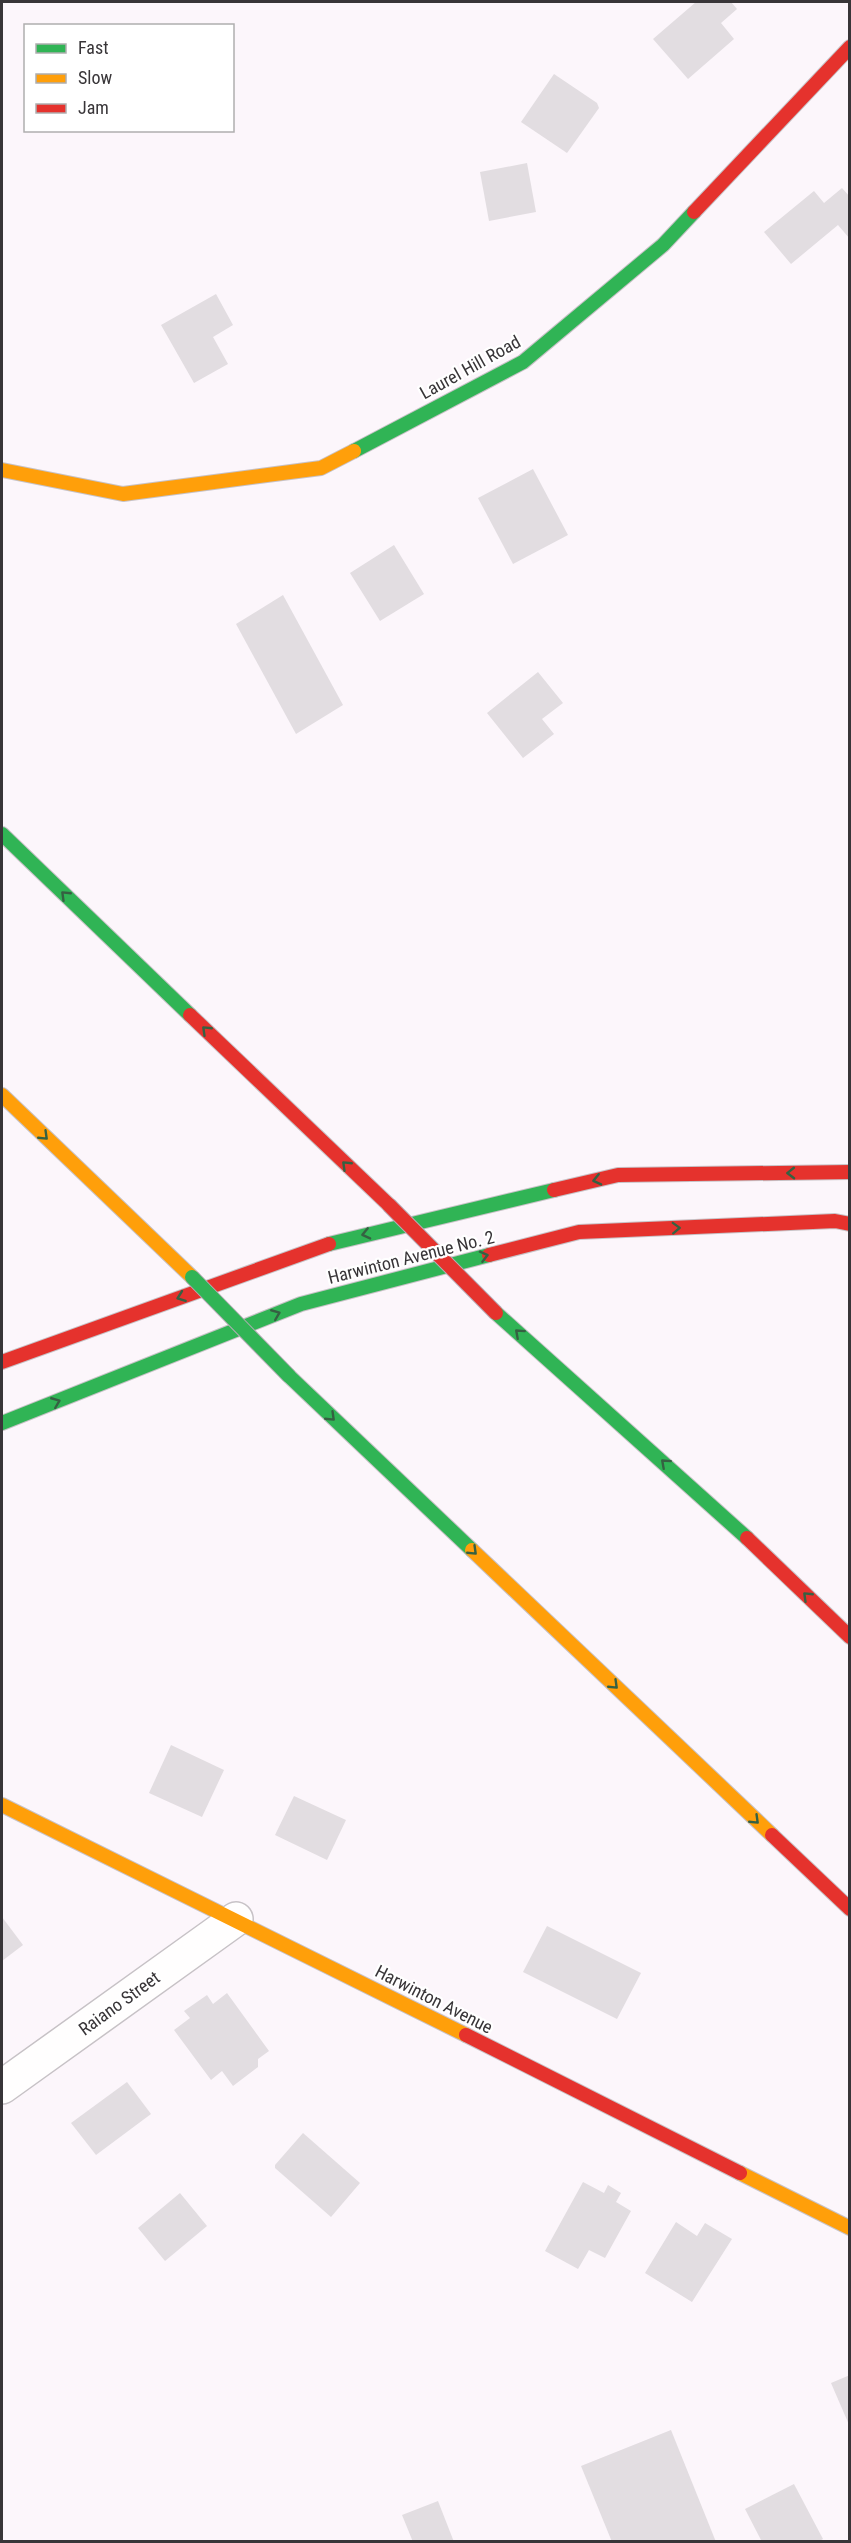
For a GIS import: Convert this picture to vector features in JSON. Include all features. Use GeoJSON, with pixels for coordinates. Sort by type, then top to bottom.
{"type":"FeatureCollection","features":[{"type":"Feature","properties":{"kind":"main road","name":"Laurel Hill Road"},"geometry":{"type":"LineString","coordinates":[[2,470],[123,494],[321,468],[523,362],[663,245],[849,47]]}},
{"type":"Feature","properties":{"kind":"main road"},"geometry":{"type":"LineString","coordinates":[[2,834],[389,1205],[496,1313],[717,1509],[849,1637]]}},
{"type":"Feature","properties":{"kind":"main road"},"geometry":{"type":"LineString","coordinates":[[2,1095],[192,1276],[289,1376],[849,1909]]}},
{"type":"Feature","properties":{"kind":"main road","name":"Harwinton Avenue No. 2"},"geometry":{"type":"LineString","coordinates":[[2,1362],[333,1242],[618,1175],[849,1172]]}},
{"type":"Feature","properties":{"kind":"main road","name":"Harwinton Avenue No. 2"},"geometry":{"type":"LineString","coordinates":[[2,1423],[301,1304],[579,1232],[835,1221],[849,1224]]}},
{"type":"Feature","properties":{"kind":"main road"},"geometry":{"type":"LineString","coordinates":[[717,1509],[812,1581]]}},
{"type":"Feature","properties":{"kind":"main road","name":"Harwinton Avenue"},"geometry":{"type":"LineString","coordinates":[[2,1804],[236,1919],[849,2228]]}},
{"type":"Feature","properties":{"kind":"street","name":"Raiano Street"},"geometry":{"type":"LineString","coordinates":[[2,2087],[236,1919]]}},
{"type":"Feature","properties":{"kind":"building"},"geometry":{"type":"Polygon","coordinates":[[[696,2],[731,2],[737,9],[721,23],[734,39],[688,79],[653,39],[696,2]]]}},
{"type":"Feature","properties":{"kind":"building"},"geometry":{"type":"Polygon","coordinates":[[[554,74],[597,103],[599,108],[567,153],[521,122],[554,74]]]}},
{"type":"Feature","properties":{"kind":"building"},"geometry":{"type":"Polygon","coordinates":[[[527,163],[536,212],[489,221],[480,172],[527,163]]]}},
{"type":"Feature","properties":{"kind":"building"},"geometry":{"type":"Polygon","coordinates":[[[842,188],[850,197],[850,239],[838,225],[791,264],[764,232],[814,191],[824,203],[842,188]]]}},
{"type":"Feature","properties":{"kind":"building"},"geometry":{"type":"Polygon","coordinates":[[[216,294],[233,325],[213,337],[228,364],[194,383],[161,325],[216,294]]]}},
{"type":"Feature","properties":{"kind":"building"},"geometry":{"type":"Polygon","coordinates":[[[533,469],[568,535],[513,564],[478,498],[533,469]]]}},
{"type":"Feature","properties":{"kind":"building"},"geometry":{"type":"Polygon","coordinates":[[[394,545],[424,594],[380,621],[350,573],[394,545]]]}},
{"type":"Feature","properties":{"kind":"building"},"geometry":{"type":"Polygon","coordinates":[[[283,595],[343,705],[296,734],[236,624],[283,595]]]}},
{"type":"Feature","properties":{"kind":"building"},"geometry":{"type":"Polygon","coordinates":[[[538,672],[563,703],[542,719],[554,734],[523,758],[487,713],[538,672]]]}},
{"type":"Feature","properties":{"kind":"building"},"geometry":{"type":"Polygon","coordinates":[[[171,1745],[224,1770],[202,1817],[149,1793],[171,1745]]]}},
{"type":"Feature","properties":{"kind":"building"},"geometry":{"type":"Polygon","coordinates":[[[294,1796],[346,1820],[327,1860],[275,1835],[294,1796]]]}},
{"type":"Feature","properties":{"kind":"building"},"geometry":{"type":"Polygon","coordinates":[[[2,1917],[23,1945],[2,1961],[2,1917]]]}},
{"type":"Feature","properties":{"kind":"building"},"geometry":{"type":"Polygon","coordinates":[[[547,1926],[641,1973],[617,2019],[523,1972],[547,1926]]]}},
{"type":"Feature","properties":{"kind":"building"},"geometry":{"type":"Polygon","coordinates":[[[227,1993],[269,2051],[258,2059],[258,2067],[233,2086],[222,2071],[211,2080],[174,2030],[190,2018],[184,2011],[207,1995],[213,2004],[227,1993]]]}},
{"type":"Feature","properties":{"kind":"building"},"geometry":{"type":"Polygon","coordinates":[[[127,2082],[151,2114],[96,2155],[71,2123],[127,2082]]]}},
{"type":"Feature","properties":{"kind":"building"},"geometry":{"type":"Polygon","coordinates":[[[303,2133],[360,2183],[331,2217],[275,2168],[275,2165],[303,2133]]]}},
{"type":"Feature","properties":{"kind":"building"},"geometry":{"type":"Polygon","coordinates":[[[583,2182],[604,2193],[608,2185],[621,2193],[616,2202],[631,2211],[605,2258],[589,2250],[578,2269],[545,2251],[583,2182]]]}},
{"type":"Feature","properties":{"kind":"building"},"geometry":{"type":"Polygon","coordinates":[[[180,2193],[207,2226],[165,2261],[138,2228],[180,2193]]]}},
{"type":"Feature","properties":{"kind":"building"},"geometry":{"type":"Polygon","coordinates":[[[676,2222],[697,2236],[705,2223],[732,2239],[692,2302],[645,2273],[676,2222]]]}},
{"type":"Feature","properties":{"kind":"building"},"geometry":{"type":"Polygon","coordinates":[[[850,2375],[850,2427],[831,2383],[850,2375]]]}},
{"type":"Feature","properties":{"kind":"building"},"geometry":{"type":"Polygon","coordinates":[[[671,2430],[716,2542],[612,2542],[581,2466],[671,2430]]]}},
{"type":"Feature","properties":{"kind":"building"},"geometry":{"type":"Polygon","coordinates":[[[794,2484],[823,2539],[818,2542],[762,2542],[745,2509],[794,2484]]]}},
{"type":"Feature","properties":{"kind":"building"},"geometry":{"type":"Polygon","coordinates":[[[438,2501],[454,2542],[413,2542],[402,2515],[438,2501]]]}},
{"type":"Feature","properties":{"kind":"traffic: fast"},"geometry":{"type":"LineString","coordinates":[[354,451],[523,362],[663,245],[694,212]]}},
{"type":"Feature","properties":{"kind":"traffic: fast"},"geometry":{"type":"LineString","coordinates":[[2,834],[190,1015]]}},
{"type":"Feature","properties":{"kind":"traffic: fast"},"geometry":{"type":"LineString","coordinates":[[329,1244],[554,1190]]}},
{"type":"Feature","properties":{"kind":"traffic: fast"},"geometry":{"type":"LineString","coordinates":[[2,1423],[301,1304],[489,1255]]}},
{"type":"Feature","properties":{"kind":"traffic: fast"},"geometry":{"type":"LineString","coordinates":[[192,1277],[289,1376]]}},
{"type":"Feature","properties":{"kind":"traffic: fast"},"geometry":{"type":"LineString","coordinates":[[496,1313],[747,1538]]}},
{"type":"Feature","properties":{"kind":"traffic: fast"},"geometry":{"type":"LineString","coordinates":[[289,1376],[472,1550]]}},
{"type":"Feature","properties":{"kind":"traffic: slow"},"geometry":{"type":"LineString","coordinates":[[2,470],[123,494],[321,468],[354,451]]}},
{"type":"Feature","properties":{"kind":"traffic: slow"},"geometry":{"type":"LineString","coordinates":[[2,1095],[192,1277]]}},
{"type":"Feature","properties":{"kind":"traffic: slow"},"geometry":{"type":"LineString","coordinates":[[472,1550],[772,1835]]}},
{"type":"Feature","properties":{"kind":"traffic: slow"},"geometry":{"type":"LineString","coordinates":[[2,1805],[466,2035]]}},
{"type":"Feature","properties":{"kind":"traffic: slow"},"geometry":{"type":"LineString","coordinates":[[740,2173],[850,2228]]}},
{"type":"Feature","properties":{"kind":"traffic: jam"},"geometry":{"type":"LineString","coordinates":[[694,212],[850,47]]}},
{"type":"Feature","properties":{"kind":"traffic: jam"},"geometry":{"type":"LineString","coordinates":[[190,1015],[389,1205]]}},
{"type":"Feature","properties":{"kind":"traffic: jam"},"geometry":{"type":"LineString","coordinates":[[554,1190],[618,1175],[850,1172]]}},
{"type":"Feature","properties":{"kind":"traffic: jam"},"geometry":{"type":"LineString","coordinates":[[389,1205],[496,1313]]}},
{"type":"Feature","properties":{"kind":"traffic: jam"},"geometry":{"type":"LineString","coordinates":[[489,1255],[579,1232],[835,1221],[850,1224]]}},
{"type":"Feature","properties":{"kind":"traffic: jam"},"geometry":{"type":"LineString","coordinates":[[2,1362],[329,1244]]}},
{"type":"Feature","properties":{"kind":"traffic: jam"},"geometry":{"type":"LineString","coordinates":[[747,1538],[850,1637]]}},
{"type":"Feature","properties":{"kind":"traffic: jam"},"geometry":{"type":"LineString","coordinates":[[772,1835],[850,1909]]}},
{"type":"Feature","properties":{"kind":"traffic: jam"},"geometry":{"type":"LineString","coordinates":[[466,2035],[740,2173]]}}]}
